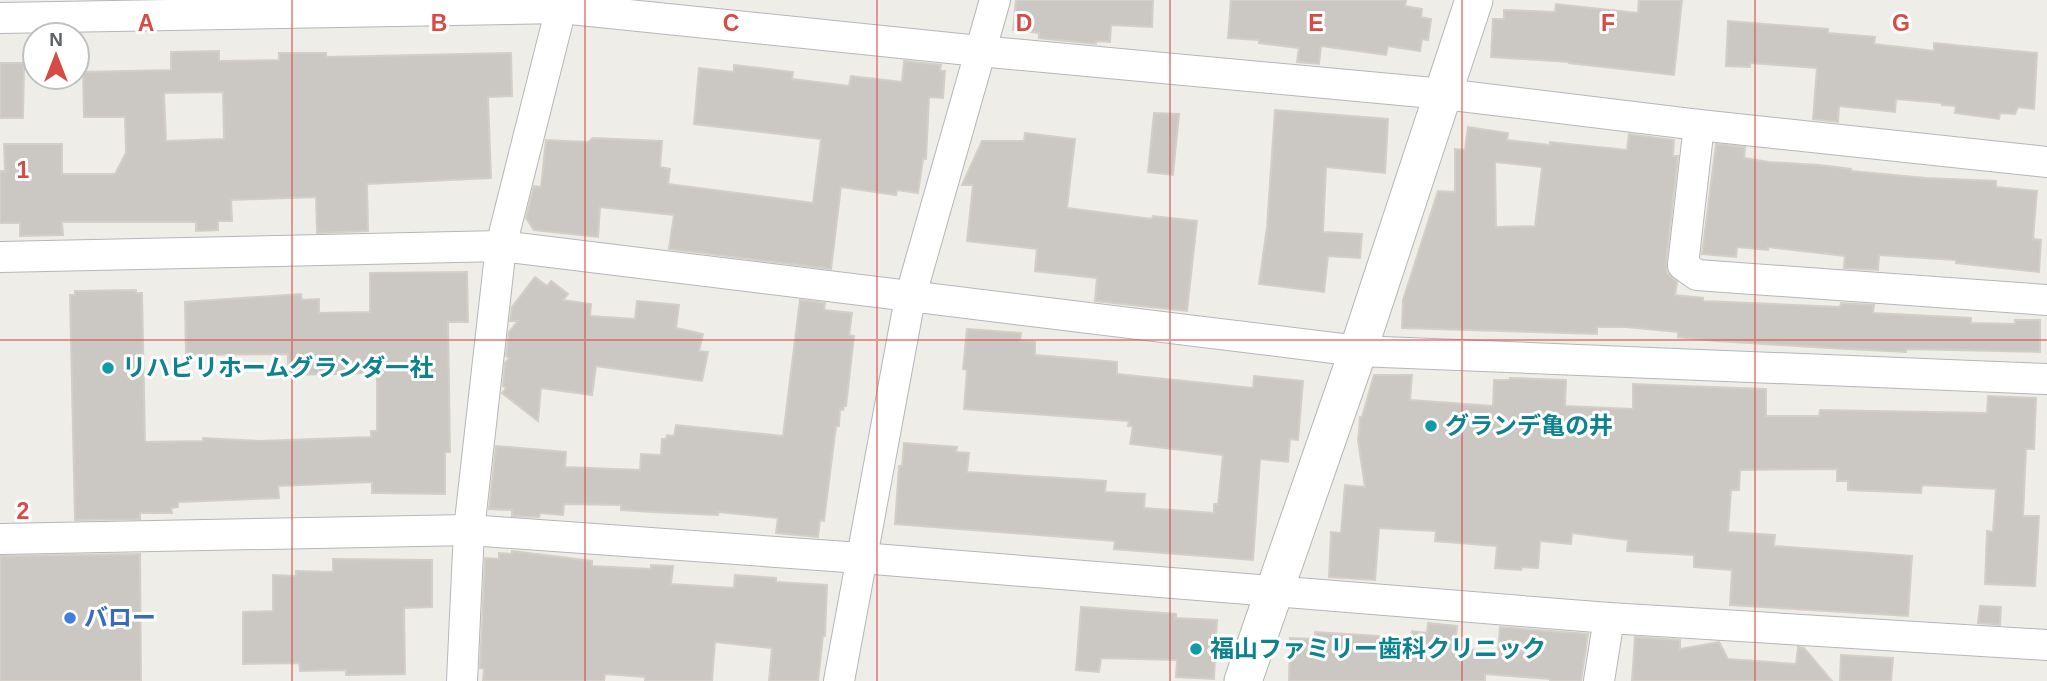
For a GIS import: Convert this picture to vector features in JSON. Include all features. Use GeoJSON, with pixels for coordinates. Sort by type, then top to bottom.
{"type":"FeatureCollection","features":[{"type":"Feature","properties":{"kind":"street"},"geometry":{"type":"LineString","coordinates":[[839,681],[910,298],[995,0]]}},
{"type":"Feature","properties":{"kind":"street"},"geometry":{"type":"LineString","coordinates":[[1242,681],[1358,351],[1474,0]]}},
{"type":"Feature","properties":{"kind":"street"},"geometry":{"type":"LineString","coordinates":[[462,681],[469,530],[501,246],[562,4]]}},
{"type":"Feature","properties":{"kind":"street"},"geometry":{"type":"LineString","coordinates":[[0,18],[562,4],[979,51],[1444,94],[1699,125],[2047,162]]}},
{"type":"Feature","properties":{"kind":"street"},"geometry":{"type":"LineString","coordinates":[[1699,125],[1683,265],[1698,275],[2047,300]]}},
{"type":"Feature","properties":{"kind":"street"},"geometry":{"type":"LineString","coordinates":[[0,257],[501,246],[1358,351],[2047,379]]}},
{"type":"Feature","properties":{"kind":"street"},"geometry":{"type":"LineString","coordinates":[[0,538],[469,530],[861,558],[1609,618],[2047,645]]}},
{"type":"Feature","properties":{"kind":"street"},"geometry":{"type":"LineString","coordinates":[[1599,681],[1609,618]]}},
{"type":"Feature","properties":{"kind":"building"},"geometry":{"type":"Polygon","coordinates":[[[1016,0],[1153,0],[1152,27],[1111,25],[1110,42],[1096,41],[1096,44],[1039,38],[1039,33],[1013,30],[1016,0]]]}},
{"type":"Feature","properties":{"kind":"building"},"geometry":{"type":"Polygon","coordinates":[[[1231,0],[1406,0],[1405,6],[1422,9],[1421,17],[1431,19],[1428,40],[1422,39],[1420,51],[1388,46],[1386,55],[1321,46],[1319,64],[1297,62],[1299,48],[1259,43],[1259,40],[1228,38],[1231,0]]]}},
{"type":"Feature","properties":{"kind":"building"},"geometry":{"type":"Polygon","coordinates":[[[1639,0],[1682,0],[1674,75],[1569,62],[1491,57],[1493,19],[1504,19],[1504,10],[1555,12],[1556,4],[1638,13],[1639,0]]]}},
{"type":"Feature","properties":{"kind":"building"},"geometry":{"type":"Polygon","coordinates":[[[1728,21],[1828,29],[1828,33],[1875,37],[1874,44],[1934,51],[1934,43],[2037,53],[2034,109],[2018,107],[2015,114],[2000,113],[1999,119],[1955,113],[1956,106],[1942,103],[1896,99],[1895,112],[1839,106],[1838,122],[1813,119],[1817,68],[1750,63],[1750,67],[1726,66],[1728,21]]]}},
{"type":"Feature","properties":{"kind":"building"},"geometry":{"type":"Polygon","coordinates":[[[219,51],[219,61],[279,60],[279,53],[326,53],[326,57],[511,53],[512,96],[488,97],[491,178],[367,184],[368,231],[317,233],[316,197],[231,200],[232,221],[218,221],[218,230],[196,231],[196,222],[62,222],[63,235],[20,236],[20,223],[0,223],[0,171],[5,171],[4,144],[62,144],[62,174],[115,174],[126,153],[125,117],[84,117],[83,91],[91,91],[91,72],[171,70],[171,52],[219,51]],[[223,92],[164,93],[166,141],[224,139],[223,92]]]}},
{"type":"Feature","properties":{"kind":"building"},"geometry":{"type":"Polygon","coordinates":[[[904,61],[941,65],[940,71],[945,71],[943,98],[929,97],[926,159],[923,159],[918,193],[897,190],[896,195],[841,187],[831,269],[669,249],[674,215],[600,207],[598,237],[534,230],[526,218],[534,186],[541,187],[546,140],[588,142],[593,138],[662,141],[660,167],[670,169],[668,184],[813,203],[821,139],[694,124],[699,68],[734,72],[734,65],[793,72],[792,79],[849,86],[851,76],[902,82],[904,61]]]}},
{"type":"Feature","properties":{"kind":"building"},"geometry":{"type":"Polygon","coordinates":[[[0,63],[21,63],[23,118],[0,118],[0,63]]]}},
{"type":"Feature","properties":{"kind":"building"},"geometry":{"type":"Polygon","coordinates":[[[1275,110],[1388,119],[1385,173],[1326,167],[1323,232],[1362,234],[1360,258],[1328,256],[1324,292],[1259,284],[1267,227],[1275,110]]]}},
{"type":"Feature","properties":{"kind":"building"},"geometry":{"type":"Polygon","coordinates":[[[1154,113],[1179,114],[1173,175],[1148,172],[1154,113]]]}},
{"type":"Feature","properties":{"kind":"building"},"geometry":{"type":"Polygon","coordinates":[[[1468,127],[1508,133],[1507,140],[1627,150],[1629,134],[1674,140],[1673,156],[1678,156],[1666,263],[1667,273],[1677,282],[1675,295],[1703,298],[1703,301],[1840,307],[1841,303],[1874,305],[1873,313],[1971,318],[1971,323],[2015,324],[2015,320],[2040,320],[2040,352],[1906,349],[1906,352],[1829,348],[1716,341],[1678,337],[1678,332],[1626,327],[1597,327],[1597,334],[1402,328],[1403,300],[1438,191],[1455,192],[1455,149],[1465,150],[1468,127]],[[1495,162],[1496,227],[1535,226],[1542,167],[1495,162]]]}},
{"type":"Feature","properties":{"kind":"building"},"geometry":{"type":"Polygon","coordinates":[[[1025,133],[1075,139],[1067,208],[1152,219],[1153,216],[1197,221],[1187,311],[1095,301],[1097,278],[1035,271],[1037,249],[967,241],[973,185],[962,185],[982,141],[1024,141],[1025,133]]]}},
{"type":"Feature","properties":{"kind":"building"},"geometry":{"type":"Polygon","coordinates":[[[1716,144],[1745,147],[1744,158],[1769,162],[1926,178],[1996,181],[1996,187],[2037,191],[2033,239],[2041,240],[2039,272],[1956,263],[1956,260],[1879,255],[1878,270],[1844,268],[1845,256],[1768,247],[1768,250],[1737,247],[1736,257],[1702,254],[1716,144]]]}},
{"type":"Feature","properties":{"kind":"building"},"geometry":{"type":"Polygon","coordinates":[[[467,272],[468,322],[448,322],[450,452],[445,452],[445,494],[372,493],[372,482],[278,486],[279,498],[178,502],[178,507],[171,508],[172,513],[140,513],[140,519],[75,520],[70,295],[75,295],[75,291],[136,290],[136,293],[142,293],[145,442],[203,441],[203,438],[260,441],[371,437],[371,431],[377,431],[377,373],[288,375],[288,354],[186,355],[185,302],[301,294],[302,300],[319,299],[319,313],[370,312],[370,273],[467,272]]]}},
{"type":"Feature","properties":{"kind":"building"},"geometry":{"type":"Polygon","coordinates":[[[535,277],[547,286],[551,281],[568,294],[563,300],[591,304],[590,316],[635,319],[637,301],[679,305],[676,328],[703,334],[699,351],[708,352],[702,381],[596,366],[592,395],[541,388],[538,421],[502,393],[506,388],[503,386],[505,363],[509,358],[506,356],[509,332],[518,321],[510,321],[512,307],[535,277]]]}},
{"type":"Feature","properties":{"kind":"building"},"geometry":{"type":"Polygon","coordinates":[[[800,300],[825,303],[824,310],[852,313],[849,335],[854,336],[846,406],[843,410],[840,409],[839,426],[836,426],[824,521],[820,520],[818,537],[776,533],[778,518],[718,512],[718,515],[653,512],[621,510],[621,505],[564,504],[563,515],[540,513],[539,517],[512,516],[512,510],[489,509],[496,446],[566,452],[565,467],[640,470],[641,454],[661,455],[662,439],[666,439],[667,435],[674,436],[676,425],[783,436],[800,300]]]}},
{"type":"Feature","properties":{"kind":"building"},"geometry":{"type":"Polygon","coordinates":[[[967,329],[1021,333],[1020,341],[1035,342],[1035,355],[1117,362],[1117,374],[1253,388],[1254,376],[1303,381],[1298,440],[1290,439],[1288,462],[1260,459],[1253,560],[1114,549],[1115,541],[895,524],[899,466],[902,466],[904,443],[957,447],[956,452],[969,453],[967,472],[1106,481],[1105,492],[1145,494],[1144,508],[1214,513],[1214,504],[1218,504],[1223,455],[1130,444],[1133,426],[1128,426],[1129,421],[964,409],[967,370],[963,369],[967,329]]]}},
{"type":"Feature","properties":{"kind":"building"},"geometry":{"type":"Polygon","coordinates":[[[1374,375],[1412,375],[1410,400],[1493,406],[1494,380],[1510,378],[1566,380],[1565,406],[1633,409],[1633,384],[1766,389],[1766,416],[1819,416],[1820,410],[1987,413],[1988,396],[2036,398],[2034,449],[2026,449],[2023,516],[2039,516],[2035,586],[1985,584],[1987,531],[1993,532],[1996,489],[1922,485],[1921,493],[1848,490],[1848,481],[1837,481],[1837,469],[1740,470],[1739,490],[1731,490],[1728,532],[1775,535],[1774,546],[1912,556],[1908,616],[1730,605],[1732,570],[1694,567],[1694,555],[1627,551],[1628,540],[1572,533],[1571,544],[1540,541],[1538,568],[1522,567],[1521,570],[1495,568],[1497,546],[1435,541],[1436,531],[1379,528],[1375,580],[1329,577],[1331,532],[1341,533],[1345,485],[1365,487],[1358,440],[1360,417],[1374,375]]]}},
{"type":"Feature","properties":{"kind":"building"},"geometry":{"type":"Polygon","coordinates":[[[512,551],[592,561],[592,566],[651,569],[651,565],[673,566],[671,584],[734,588],[735,575],[776,578],[776,582],[827,585],[825,636],[818,681],[769,681],[772,648],[715,642],[712,681],[645,681],[645,677],[605,674],[604,681],[483,681],[484,669],[480,668],[485,558],[499,559],[499,553],[512,554],[512,551]]]}},
{"type":"Feature","properties":{"kind":"building","name":"バロー"},"geometry":{"type":"Polygon","coordinates":[[[140,554],[141,681],[0,681],[0,556],[140,554]]]}},
{"type":"Feature","properties":{"kind":"building"},"geometry":{"type":"Polygon","coordinates":[[[333,559],[432,560],[432,607],[404,608],[405,674],[346,675],[346,670],[300,671],[299,663],[243,664],[243,612],[273,611],[273,575],[296,576],[296,571],[333,572],[333,559]]]}},
{"type":"Feature","properties":{"kind":"building"},"geometry":{"type":"Polygon","coordinates":[[[1980,606],[2001,607],[2000,625],[1978,623],[1980,606]]]}},
{"type":"Feature","properties":{"kind":"building"},"geometry":{"type":"Polygon","coordinates":[[[1081,607],[1217,620],[1214,679],[1176,677],[1177,660],[1101,658],[1099,672],[1076,670],[1081,607]]]}},
{"type":"Feature","properties":{"kind":"building"},"geometry":{"type":"Polygon","coordinates":[[[1428,623],[1457,626],[1455,648],[1498,652],[1500,627],[1588,634],[1581,681],[1550,681],[1485,674],[1485,681],[1289,681],[1290,638],[1315,639],[1315,632],[1411,638],[1412,631],[1427,633],[1428,623]]]}},
{"type":"Feature","properties":{"kind":"building"},"geometry":{"type":"Polygon","coordinates":[[[1635,637],[1680,640],[1680,649],[1719,642],[1728,659],[1796,664],[1798,647],[1804,648],[1832,681],[1632,681],[1635,637]]]}},
{"type":"Feature","properties":{"kind":"building"},"geometry":{"type":"Polygon","coordinates":[[[1841,655],[1893,658],[1891,681],[1840,681],[1841,655]]]}},
{"type":"Feature","properties":{"kind":"place","name":"リハビリホームグランダ一社"},"geometry":{"type":"Point","coordinates":[108,368]}},
{"type":"Feature","properties":{"kind":"place","name":"グランデ亀の井"},"geometry":{"type":"Point","coordinates":[1431,426]}},
{"type":"Feature","properties":{"kind":"place","name":"バロー"},"geometry":{"type":"Point","coordinates":[70,618]}},
{"type":"Feature","properties":{"kind":"place","name":"福山ファミリー歯科クリニック"},"geometry":{"type":"Point","coordinates":[1196,649]}}]}
